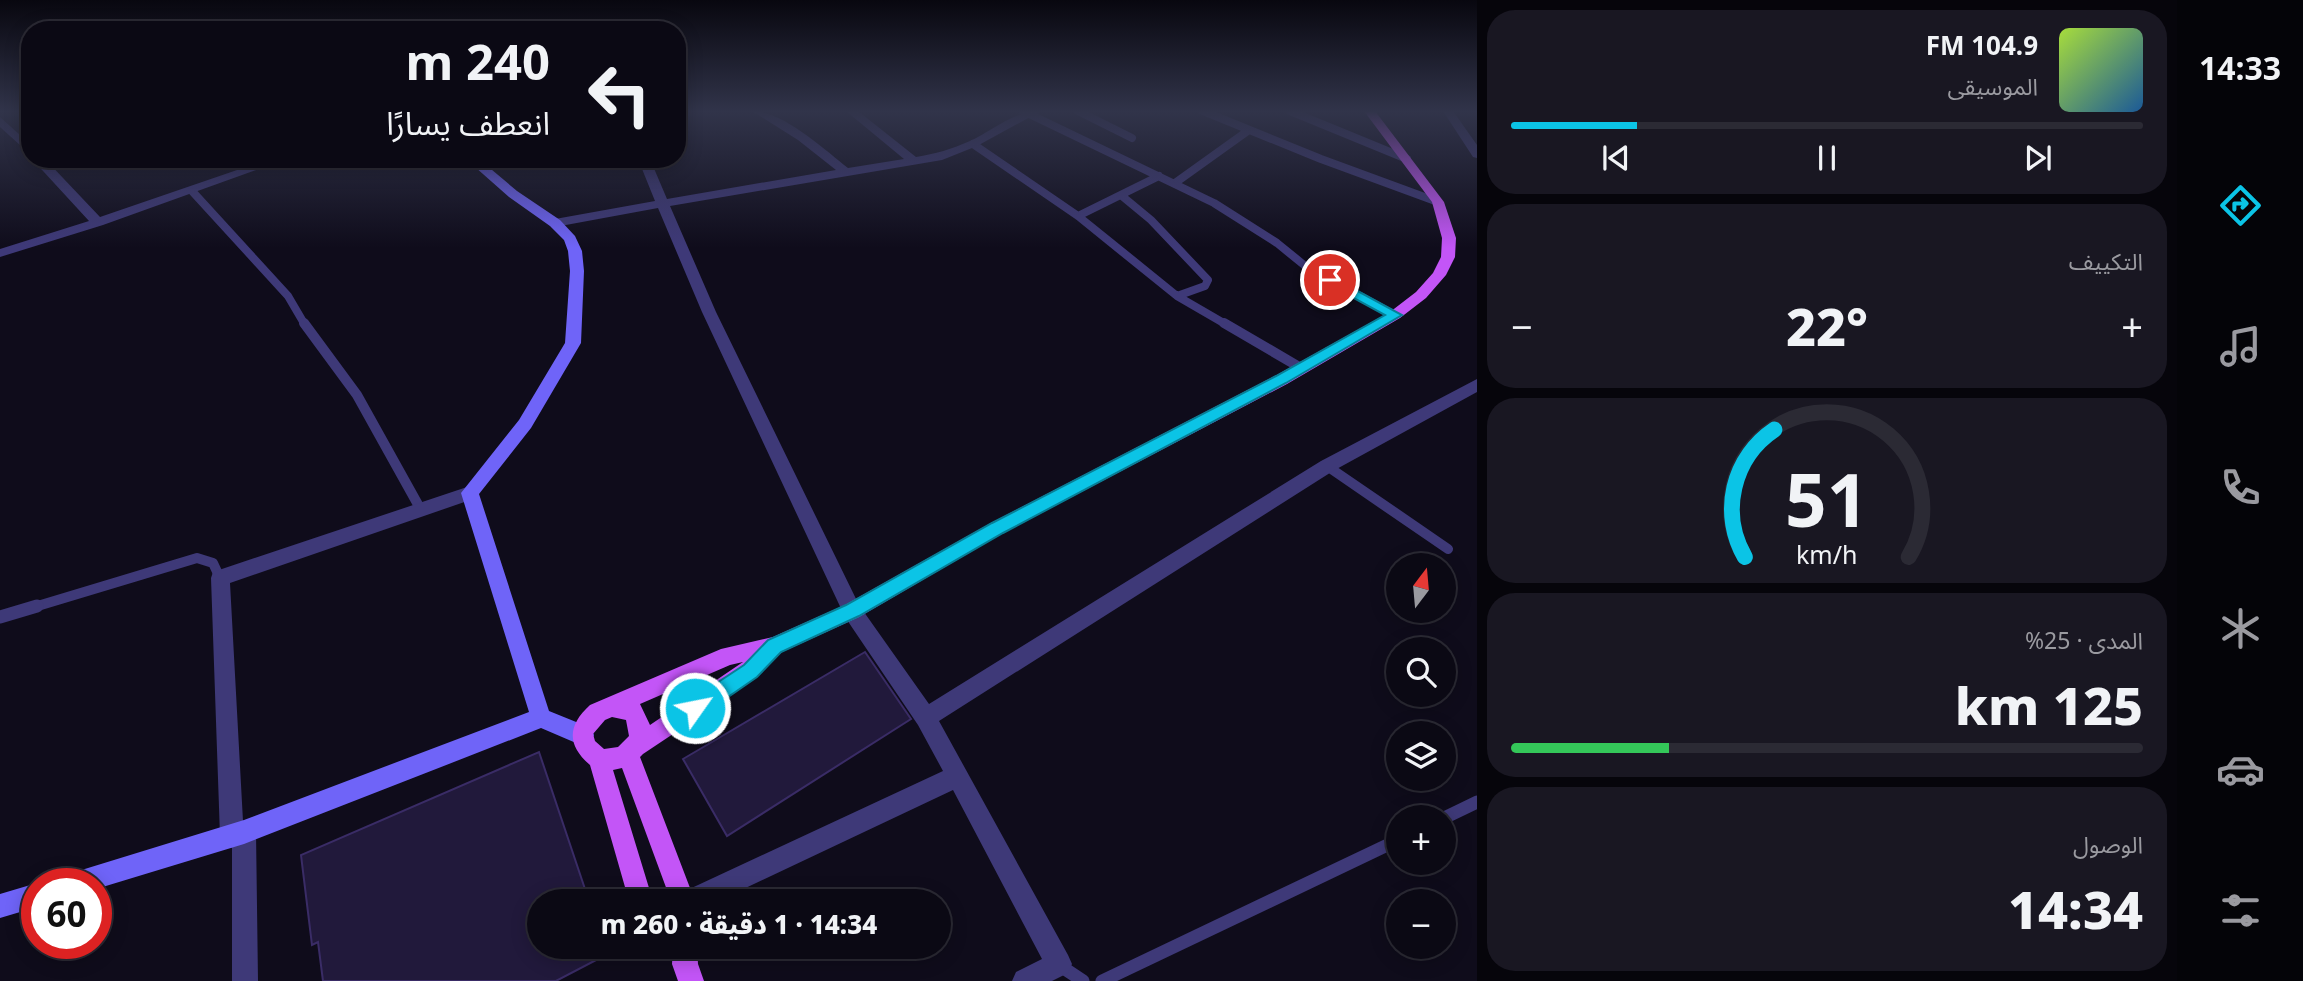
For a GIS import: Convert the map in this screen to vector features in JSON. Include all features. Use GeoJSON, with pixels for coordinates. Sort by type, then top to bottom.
{"type":"FeatureCollection","features":[{"type":"Feature","properties":{"kind":"main road"},"geometry":{"type":"LineString","coordinates":[[637,889],[599,759],[587,749],[583,735],[593,714],[729,656],[775,646],[852,611],[998,528],[1301,368],[1395,315],[1421,295],[1439,275],[1448,257],[1449,238],[1438,202],[1407,159]]}},
{"type":"Feature","properties":{"kind":"main road"},"geometry":{"type":"LineString","coordinates":[[599,759],[614,760],[632,750],[734,683],[775,646]]}},
{"type":"Feature","properties":{"kind":"main road"},"geometry":{"type":"LineString","coordinates":[[615,705],[624,707],[638,719],[640,727],[632,750],[679,889]]}},
{"type":"Feature","properties":{"kind":"street"},"geometry":{"type":"LineString","coordinates":[[826,157],[845,171]]}},
{"type":"Feature","properties":{"kind":"street"},"geometry":{"type":"LineString","coordinates":[[908,157],[915,162]]}},
{"type":"Feature","properties":{"kind":"street"},"geometry":{"type":"LineString","coordinates":[[555,223],[845,171],[915,162],[932,157]]}},
{"type":"Feature","properties":{"kind":"street"},"geometry":{"type":"LineString","coordinates":[[47,168],[98,222]]}},
{"type":"Feature","properties":{"kind":"street"},"geometry":{"type":"LineString","coordinates":[[0,253],[256,168]]}},
{"type":"Feature","properties":{"kind":"street"},"geometry":{"type":"LineString","coordinates":[[245,981],[238,834],[220,578],[470,493],[525,424],[573,343],[576,251],[570,239],[555,223],[513,194],[483,168]]}},
{"type":"Feature","properties":{"kind":"street"},"geometry":{"type":"LineString","coordinates":[[648,168],[709,312],[852,611],[926,718],[1059,964],[1026,981]]}},
{"type":"Feature","properties":{"kind":"street"},"geometry":{"type":"LineString","coordinates":[[926,718],[1327,466],[1477,385]]}},
{"type":"Feature","properties":{"kind":"street"},"geometry":{"type":"LineString","coordinates":[[470,493],[541,718]]}},
{"type":"Feature","properties":{"kind":"street"},"geometry":{"type":"LineString","coordinates":[[112,873],[238,834],[541,718],[583,735]]}},
{"type":"Feature","properties":{"kind":"street"},"geometry":{"type":"LineString","coordinates":[[718,889],[958,776]]}},
{"type":"Feature","properties":{"kind":"street"},"geometry":{"type":"LineString","coordinates":[[0,906],[21,900]]}},
{"type":"Feature","properties":{"kind":"lane"},"geometry":{"type":"LineString","coordinates":[[991,157],[1077,216],[1177,296],[1301,368]]}},
{"type":"Feature","properties":{"kind":"lane"},"geometry":{"type":"LineString","coordinates":[[1120,157],[1235,216],[1313,270],[1395,315]]}},
{"type":"Feature","properties":{"kind":"lane"},"geometry":{"type":"LineString","coordinates":[[1175,183],[1212,157]]}},
{"type":"Feature","properties":{"kind":"lane"},"geometry":{"type":"LineString","coordinates":[[1319,157],[1438,202]]}},
{"type":"Feature","properties":{"kind":"lane"},"geometry":{"type":"LineString","coordinates":[[1402,157],[1407,159]]}},
{"type":"Feature","properties":{"kind":"lane"},"geometry":{"type":"LineString","coordinates":[[1077,216],[1159,176]]}},
{"type":"Feature","properties":{"kind":"lane"},"geometry":{"type":"LineString","coordinates":[[192,191],[288,296],[300,318],[357,395],[421,510]]}},
{"type":"Feature","properties":{"kind":"lane"},"geometry":{"type":"LineString","coordinates":[[1122,196],[1151,220],[1208,280],[1205,286],[1177,296]]}},
{"type":"Feature","properties":{"kind":"lane"},"geometry":{"type":"LineString","coordinates":[[1327,466],[1448,549]]}},
{"type":"Feature","properties":{"kind":"lane"},"geometry":{"type":"LineString","coordinates":[[0,617],[197,558],[210,559],[218,566],[220,578]]}},
{"type":"Feature","properties":{"kind":"lane"},"geometry":{"type":"LineString","coordinates":[[1456,812],[1477,802]]}},
{"type":"Feature","properties":{"kind":"lane"},"geometry":{"type":"LineString","coordinates":[[1102,981],[1386,846]]}},
{"type":"Feature","properties":{"kind":"lane"},"geometry":{"type":"LineString","coordinates":[[1059,964],[1083,981]]}},
{"type":"Feature","properties":{"kind":"building"},"geometry":{"type":"Polygon","coordinates":[[[865,652],[911,719],[727,836],[683,759],[865,652]]]}},
{"type":"Feature","properties":{"kind":"building"},"geometry":{"type":"Polygon","coordinates":[[[539,752],[585,889],[527,889],[527,959],[598,959],[556,981],[323,981],[318,942],[312,945],[301,855],[539,752]]]}},
{"type":"Feature","properties":{"kind":"route"},"geometry":{"type":"LineString","coordinates":[[695,708],[751,671],[775,646],[852,611],[998,528],[1281,380],[1395,315],[1330,280]]}}]}
